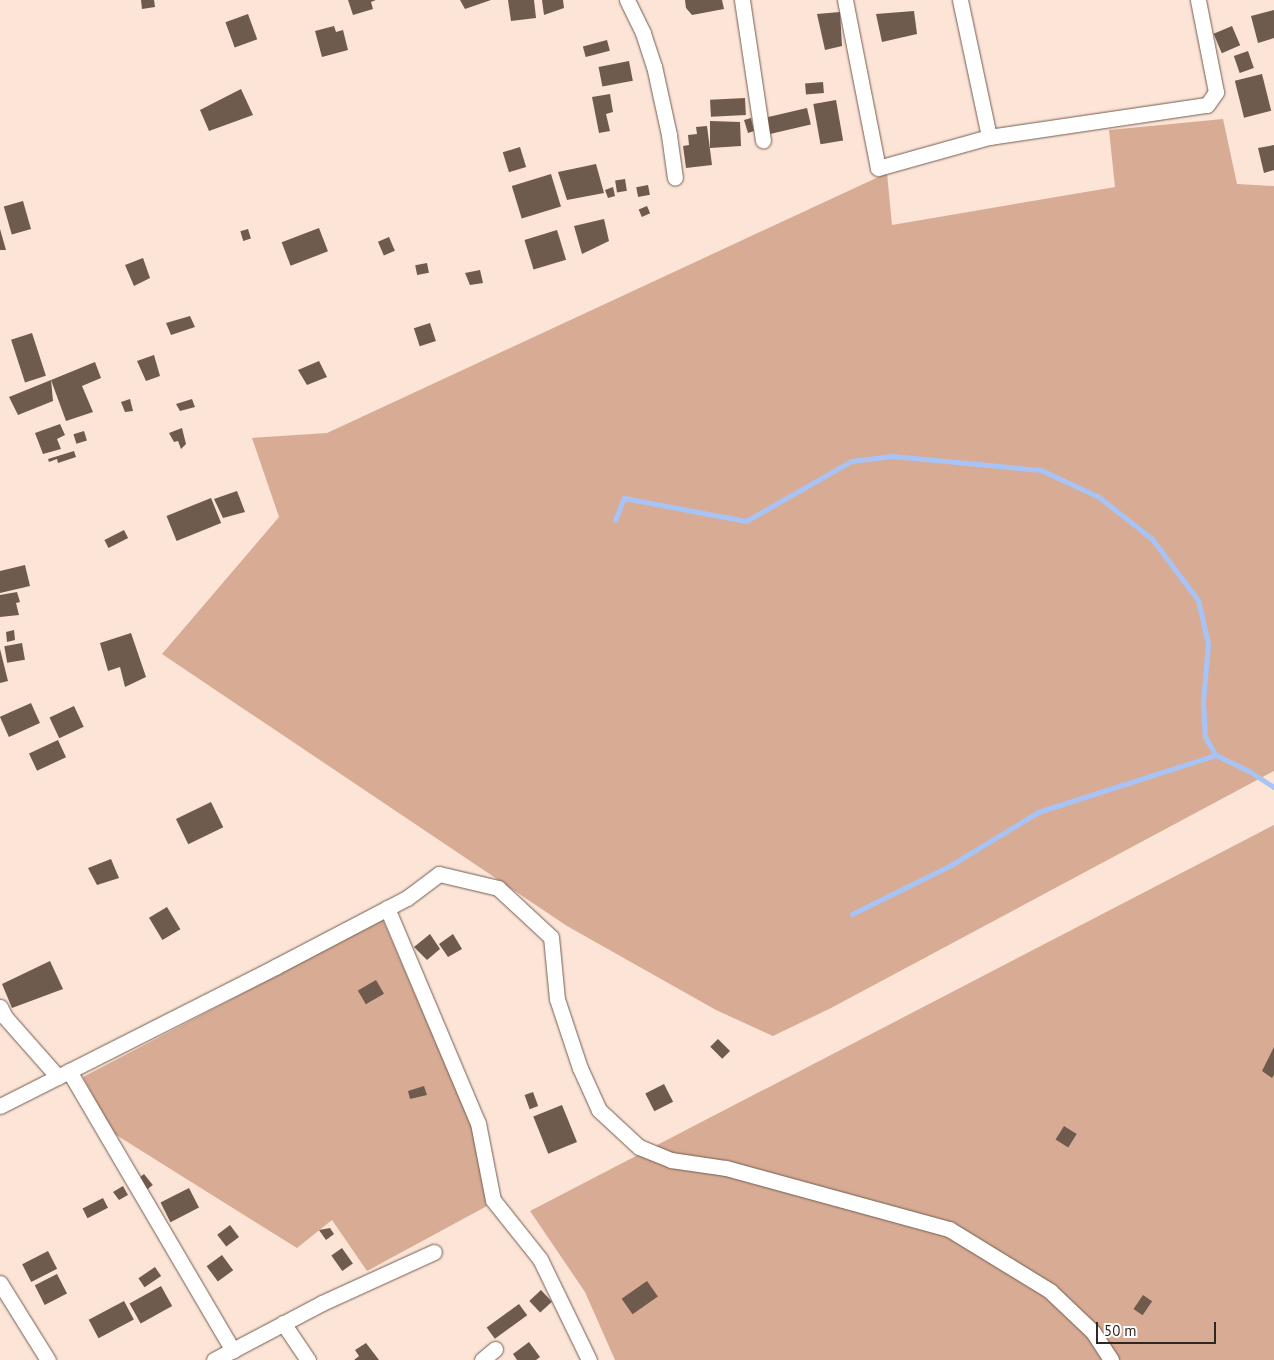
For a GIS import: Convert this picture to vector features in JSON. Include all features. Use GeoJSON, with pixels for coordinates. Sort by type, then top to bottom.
{"type":"FeatureCollection","features":[{"type":"Feature","properties":{"kind":"street"},"geometry":{"type":"LineString","coordinates":[[627,0],[643,33],[654,66],[670,135],[674,178]]}},
{"type":"Feature","properties":{"kind":"street"},"geometry":{"type":"LineString","coordinates":[[742,0],[764,140]]}},
{"type":"Feature","properties":{"kind":"street"},"geometry":{"type":"LineString","coordinates":[[844,0],[878,168],[989,137],[1207,105],[1216,92],[1198,0]]}},
{"type":"Feature","properties":{"kind":"street"},"geometry":{"type":"LineString","coordinates":[[960,0],[989,137]]}},
{"type":"Feature","properties":{"kind":"street"},"geometry":{"type":"LineString","coordinates":[[0,1106],[407,898],[439,874],[498,888],[551,937],[558,999],[580,1068],[599,1110],[639,1147],[671,1160],[726,1168],[949,1229],[1050,1291],[1093,1332],[1111,1360]]}},
{"type":"Feature","properties":{"kind":"street"},"geometry":{"type":"LineString","coordinates":[[387,908],[478,1123],[493,1200],[540,1259],[590,1360]]}},
{"type":"Feature","properties":{"kind":"street"},"geometry":{"type":"LineString","coordinates":[[0,1007],[5,1017],[64,1074],[233,1350]]}},
{"type":"Feature","properties":{"kind":"street"},"geometry":{"type":"LineString","coordinates":[[214,1360],[322,1303],[434,1252]]}},
{"type":"Feature","properties":{"kind":"street"},"geometry":{"type":"LineString","coordinates":[[0,1283],[48,1360]]}},
{"type":"Feature","properties":{"kind":"street"},"geometry":{"type":"LineString","coordinates":[[283,1323],[308,1360]]}},
{"type":"Feature","properties":{"kind":"street"},"geometry":{"type":"LineString","coordinates":[[482,1360],[495,1349]]}},
{"type":"Feature","properties":{"kind":"shaded area"},"geometry":{"type":"Polygon","coordinates":[[[1223,119],[1237,184],[1274,186],[1274,771],[831,1008],[773,1036],[716,1010],[567,926],[162,654],[279,517],[252,438],[327,433],[887,173],[892,225],[1115,187],[1109,130],[1223,119]]]}},
{"type":"Feature","properties":{"kind":"shaded area"},"geometry":{"type":"Polygon","coordinates":[[[1274,825],[1274,1360],[615,1360],[585,1292],[530,1211],[1274,825]]]}},
{"type":"Feature","properties":{"kind":"shaded area"},"geometry":{"type":"Polygon","coordinates":[[[383,920],[471,1124],[487,1206],[367,1271],[332,1220],[297,1248],[113,1133],[83,1077],[383,920]]]}},
{"type":"Feature","properties":{"kind":"building"},"geometry":{"type":"Polygon","coordinates":[[[141,0],[154,0],[155,7],[142,9],[141,0]]]}},
{"type":"Feature","properties":{"kind":"building"},"geometry":{"type":"Polygon","coordinates":[[[348,0],[376,0],[371,2],[373,9],[353,15],[348,0]]]}},
{"type":"Feature","properties":{"kind":"building"},"geometry":{"type":"Polygon","coordinates":[[[460,0],[491,0],[465,9],[460,0]]]}},
{"type":"Feature","properties":{"kind":"building"},"geometry":{"type":"Polygon","coordinates":[[[508,0],[534,0],[536,18],[511,21],[508,0]]]}},
{"type":"Feature","properties":{"kind":"building"},"geometry":{"type":"Polygon","coordinates":[[[542,0],[563,0],[564,8],[544,15],[542,0]]]}},
{"type":"Feature","properties":{"kind":"building"},"geometry":{"type":"Polygon","coordinates":[[[685,0],[722,0],[724,9],[692,15],[686,8],[685,0]]]}},
{"type":"Feature","properties":{"kind":"building"},"geometry":{"type":"Polygon","coordinates":[[[1274,10],[1274,38],[1258,43],[1251,16],[1274,10]]]}},
{"type":"Feature","properties":{"kind":"building"},"geometry":{"type":"Polygon","coordinates":[[[914,11],[917,34],[882,42],[876,14],[914,11]]]}},
{"type":"Feature","properties":{"kind":"building"},"geometry":{"type":"Polygon","coordinates":[[[840,12],[842,46],[825,50],[817,14],[840,12]]]}},
{"type":"Feature","properties":{"kind":"building"},"geometry":{"type":"Polygon","coordinates":[[[248,14],[257,39],[235,48],[225,22],[248,14]]]}},
{"type":"Feature","properties":{"kind":"building"},"geometry":{"type":"Polygon","coordinates":[[[334,26],[336,32],[343,30],[348,50],[322,57],[315,31],[334,26]]]}},
{"type":"Feature","properties":{"kind":"building"},"geometry":{"type":"Polygon","coordinates":[[[1232,26],[1240,45],[1222,53],[1214,34],[1232,26]]]}},
{"type":"Feature","properties":{"kind":"building"},"geometry":{"type":"Polygon","coordinates":[[[607,40],[610,51],[586,57],[583,46],[607,40]]]}},
{"type":"Feature","properties":{"kind":"building"},"geometry":{"type":"Polygon","coordinates":[[[1248,51],[1254,68],[1240,73],[1234,56],[1248,51]]]}},
{"type":"Feature","properties":{"kind":"building"},"geometry":{"type":"Polygon","coordinates":[[[629,61],[633,81],[602,87],[599,67],[629,61]]]}},
{"type":"Feature","properties":{"kind":"building"},"geometry":{"type":"Polygon","coordinates":[[[1262,74],[1271,111],[1244,118],[1235,81],[1262,74]]]}},
{"type":"Feature","properties":{"kind":"building"},"geometry":{"type":"Polygon","coordinates":[[[823,82],[824,93],[806,95],[805,84],[823,82]]]}},
{"type":"Feature","properties":{"kind":"building"},"geometry":{"type":"Polygon","coordinates":[[[241,89],[253,115],[209,131],[200,110],[241,89]]]}},
{"type":"Feature","properties":{"kind":"building"},"geometry":{"type":"Polygon","coordinates":[[[610,94],[613,112],[606,114],[610,131],[599,133],[592,97],[610,94]]]}},
{"type":"Feature","properties":{"kind":"building"},"geometry":{"type":"Polygon","coordinates":[[[745,98],[746,115],[711,117],[710,100],[745,98]]]}},
{"type":"Feature","properties":{"kind":"building"},"geometry":{"type":"Polygon","coordinates":[[[836,100],[843,140],[820,144],[813,104],[836,100]]]}},
{"type":"Feature","properties":{"kind":"building"},"geometry":{"type":"Polygon","coordinates":[[[807,108],[811,125],[769,134],[765,118],[807,108]]]}},
{"type":"Feature","properties":{"kind":"building"},"geometry":{"type":"Polygon","coordinates":[[[751,118],[754,131],[748,133],[744,120],[751,118]]]}},
{"type":"Feature","properties":{"kind":"building"},"geometry":{"type":"Polygon","coordinates":[[[710,121],[740,122],[741,146],[710,148],[710,121]]]}},
{"type":"Feature","properties":{"kind":"building"},"geometry":{"type":"Polygon","coordinates":[[[707,126],[712,165],[686,168],[683,146],[689,145],[688,135],[697,134],[696,127],[707,126]]]}},
{"type":"Feature","properties":{"kind":"building"},"geometry":{"type":"Polygon","coordinates":[[[1274,145],[1274,170],[1264,173],[1258,148],[1274,145]]]}},
{"type":"Feature","properties":{"kind":"building"},"geometry":{"type":"Polygon","coordinates":[[[520,147],[526,167],[509,172],[503,152],[520,147]]]}},
{"type":"Feature","properties":{"kind":"building"},"geometry":{"type":"Polygon","coordinates":[[[596,164],[604,193],[567,200],[558,172],[596,164]]]}},
{"type":"Feature","properties":{"kind":"building"},"geometry":{"type":"Polygon","coordinates":[[[551,174],[561,207],[522,219],[512,186],[551,174]]]}},
{"type":"Feature","properties":{"kind":"building"},"geometry":{"type":"Polygon","coordinates":[[[625,179],[627,191],[617,192],[615,181],[625,179]]]}},
{"type":"Feature","properties":{"kind":"building"},"geometry":{"type":"Polygon","coordinates":[[[648,185],[650,195],[638,197],[636,187],[648,185]]]}},
{"type":"Feature","properties":{"kind":"building"},"geometry":{"type":"Polygon","coordinates":[[[613,187],[615,196],[608,198],[605,190],[613,187]]]}},
{"type":"Feature","properties":{"kind":"building"},"geometry":{"type":"Polygon","coordinates":[[[23,201],[31,229],[12,234],[4,207],[23,201]]]}},
{"type":"Feature","properties":{"kind":"building"},"geometry":{"type":"Polygon","coordinates":[[[647,206],[650,213],[642,217],[639,210],[647,206]]]}},
{"type":"Feature","properties":{"kind":"building"},"geometry":{"type":"Polygon","coordinates":[[[604,219],[609,241],[582,254],[574,226],[604,219]]]}},
{"type":"Feature","properties":{"kind":"building"},"geometry":{"type":"Polygon","coordinates":[[[319,228],[328,251],[291,266],[282,242],[319,228]]]}},
{"type":"Feature","properties":{"kind":"building"},"geometry":{"type":"Polygon","coordinates":[[[0,229],[6,250],[0,250],[0,229]]]}},
{"type":"Feature","properties":{"kind":"building"},"geometry":{"type":"Polygon","coordinates":[[[248,229],[251,239],[243,241],[240,231],[248,229]]]}},
{"type":"Feature","properties":{"kind":"building"},"geometry":{"type":"Polygon","coordinates":[[[557,230],[566,260],[534,270],[524,240],[557,230]]]}},
{"type":"Feature","properties":{"kind":"building"},"geometry":{"type":"Polygon","coordinates":[[[389,237],[395,251],[384,255],[378,242],[389,237]]]}},
{"type":"Feature","properties":{"kind":"building"},"geometry":{"type":"Polygon","coordinates":[[[143,258],[150,278],[134,286],[125,265],[143,258]]]}},
{"type":"Feature","properties":{"kind":"building"},"geometry":{"type":"Polygon","coordinates":[[[427,263],[429,273],[417,275],[415,265],[427,263]]]}},
{"type":"Feature","properties":{"kind":"building"},"geometry":{"type":"Polygon","coordinates":[[[480,270],[483,283],[470,285],[465,273],[480,270]]]}},
{"type":"Feature","properties":{"kind":"building"},"geometry":{"type":"Polygon","coordinates":[[[190,316],[195,327],[171,335],[166,323],[190,316]]]}},
{"type":"Feature","properties":{"kind":"building"},"geometry":{"type":"Polygon","coordinates":[[[430,323],[436,341],[420,346],[414,328],[430,323]]]}},
{"type":"Feature","properties":{"kind":"building"},"geometry":{"type":"Polygon","coordinates":[[[32,333],[46,376],[25,383],[11,340],[32,333]]]}},
{"type":"Feature","properties":{"kind":"building"},"geometry":{"type":"Polygon","coordinates":[[[154,355],[160,376],[146,381],[137,361],[154,355]]]}},
{"type":"Feature","properties":{"kind":"building"},"geometry":{"type":"Polygon","coordinates":[[[319,361],[327,377],[307,385],[298,370],[319,361]]]}},
{"type":"Feature","properties":{"kind":"building"},"geometry":{"type":"Polygon","coordinates":[[[95,362],[101,378],[82,386],[93,412],[66,421],[51,380],[95,362]]]}},
{"type":"Feature","properties":{"kind":"building"},"geometry":{"type":"Polygon","coordinates":[[[51,380],[53,401],[18,415],[9,397],[51,380]]]}},
{"type":"Feature","properties":{"kind":"building"},"geometry":{"type":"Polygon","coordinates":[[[130,399],[133,411],[125,412],[121,402],[130,399]]]}},
{"type":"Feature","properties":{"kind":"building"},"geometry":{"type":"Polygon","coordinates":[[[192,399],[195,407],[180,411],[176,404],[192,399]]]}},
{"type":"Feature","properties":{"kind":"building"},"geometry":{"type":"Polygon","coordinates":[[[60,424],[65,435],[57,439],[61,449],[43,454],[35,433],[60,424]]]}},
{"type":"Feature","properties":{"kind":"building"},"geometry":{"type":"Polygon","coordinates":[[[182,428],[186,444],[181,449],[178,441],[174,442],[169,433],[182,428]]]}},
{"type":"Feature","properties":{"kind":"building"},"geometry":{"type":"Polygon","coordinates":[[[84,431],[87,441],[76,444],[73,434],[84,431]]]}},
{"type":"Feature","properties":{"kind":"building"},"geometry":{"type":"Polygon","coordinates":[[[74,451],[76,457],[58,463],[57,459],[49,462],[48,459],[74,451]]]}},
{"type":"Feature","properties":{"kind":"building"},"geometry":{"type":"Polygon","coordinates":[[[237,491],[245,512],[223,518],[214,499],[237,491]]]}},
{"type":"Feature","properties":{"kind":"building"},"geometry":{"type":"Polygon","coordinates":[[[211,498],[221,523],[177,541],[166,516],[211,498]]]}},
{"type":"Feature","properties":{"kind":"building"},"geometry":{"type":"Polygon","coordinates":[[[124,530],[128,538],[108,548],[104,540],[124,530]]]}},
{"type":"Feature","properties":{"kind":"building"},"geometry":{"type":"Polygon","coordinates":[[[25,565],[30,586],[0,593],[0,571],[25,565]]]}},
{"type":"Feature","properties":{"kind":"building"},"geometry":{"type":"Polygon","coordinates":[[[17,592],[20,602],[16,603],[19,615],[0,617],[0,595],[17,592]]]}},
{"type":"Feature","properties":{"kind":"building"},"geometry":{"type":"Polygon","coordinates":[[[14,630],[15,640],[7,642],[6,632],[14,630]]]}},
{"type":"Feature","properties":{"kind":"building"},"geometry":{"type":"Polygon","coordinates":[[[131,633],[146,677],[125,687],[120,667],[108,671],[100,643],[131,633]]]}},
{"type":"Feature","properties":{"kind":"building"},"geometry":{"type":"Polygon","coordinates":[[[22,643],[25,660],[7,663],[4,646],[22,643]]]}},
{"type":"Feature","properties":{"kind":"building"},"geometry":{"type":"Polygon","coordinates":[[[0,649],[8,681],[0,683],[0,649]]]}},
{"type":"Feature","properties":{"kind":"building"},"geometry":{"type":"Polygon","coordinates":[[[31,703],[40,723],[9,737],[0,717],[31,703]]]}},
{"type":"Feature","properties":{"kind":"building"},"geometry":{"type":"Polygon","coordinates":[[[74,706],[84,727],[59,738],[50,717],[74,706]]]}},
{"type":"Feature","properties":{"kind":"building"},"geometry":{"type":"Polygon","coordinates":[[[58,740],[66,757],[37,771],[29,754],[58,740]]]}},
{"type":"Feature","properties":{"kind":"building"},"geometry":{"type":"Polygon","coordinates":[[[211,802],[223,827],[188,844],[176,819],[211,802]]]}},
{"type":"Feature","properties":{"kind":"building"},"geometry":{"type":"Polygon","coordinates":[[[111,859],[119,878],[97,885],[88,868],[111,859]]]}},
{"type":"Feature","properties":{"kind":"building"},"geometry":{"type":"Polygon","coordinates":[[[167,907],[180,929],[162,940],[149,918],[167,907]]]}},
{"type":"Feature","properties":{"kind":"building"},"geometry":{"type":"Polygon","coordinates":[[[430,934],[440,949],[427,960],[414,947],[430,934]]]}},
{"type":"Feature","properties":{"kind":"building"},"geometry":{"type":"Polygon","coordinates":[[[453,934],[462,949],[448,957],[439,944],[453,934]]]}},
{"type":"Feature","properties":{"kind":"building"},"geometry":{"type":"Polygon","coordinates":[[[50,961],[63,989],[12,1008],[2,984],[50,961]]]}},
{"type":"Feature","properties":{"kind":"building"},"geometry":{"type":"Polygon","coordinates":[[[376,980],[384,994],[366,1004],[358,991],[376,980]]]}},
{"type":"Feature","properties":{"kind":"building"},"geometry":{"type":"Polygon","coordinates":[[[718,1039],[730,1051],[722,1059],[710,1047],[718,1039]]]}},
{"type":"Feature","properties":{"kind":"building"},"geometry":{"type":"Polygon","coordinates":[[[1274,1047],[1274,1075],[1272,1078],[1262,1071],[1274,1047]]]}},
{"type":"Feature","properties":{"kind":"building"},"geometry":{"type":"Polygon","coordinates":[[[664,1084],[673,1102],[654,1111],[645,1094],[664,1084]]]}},
{"type":"Feature","properties":{"kind":"building"},"geometry":{"type":"Polygon","coordinates":[[[424,1086],[427,1095],[410,1099],[408,1091],[424,1086]]]}},
{"type":"Feature","properties":{"kind":"building"},"geometry":{"type":"Polygon","coordinates":[[[533,1092],[538,1106],[530,1109],[525,1095],[533,1092]]]}},
{"type":"Feature","properties":{"kind":"building"},"geometry":{"type":"Polygon","coordinates":[[[562,1105],[577,1142],[548,1154],[533,1117],[562,1105]]]}},
{"type":"Feature","properties":{"kind":"building"},"geometry":{"type":"Polygon","coordinates":[[[1064,1126],[1077,1134],[1068,1148],[1056,1140],[1064,1126]]]}},
{"type":"Feature","properties":{"kind":"building"},"geometry":{"type":"Polygon","coordinates":[[[144,1174],[153,1185],[144,1192],[135,1181],[144,1174]]]}},
{"type":"Feature","properties":{"kind":"building"},"geometry":{"type":"Polygon","coordinates":[[[123,1186],[128,1195],[119,1200],[113,1192],[123,1186]]]}},
{"type":"Feature","properties":{"kind":"building"},"geometry":{"type":"Polygon","coordinates":[[[189,1188],[199,1208],[170,1222],[160,1203],[189,1188]]]}},
{"type":"Feature","properties":{"kind":"building"},"geometry":{"type":"Polygon","coordinates":[[[103,1198],[108,1208],[88,1218],[83,1208],[103,1198]]]}},
{"type":"Feature","properties":{"kind":"building"},"geometry":{"type":"Polygon","coordinates":[[[230,1225],[239,1237],[226,1247],[217,1235],[230,1225]]]}},
{"type":"Feature","properties":{"kind":"building"},"geometry":{"type":"Polygon","coordinates":[[[330,1228],[334,1234],[326,1240],[319,1230],[330,1228]]]}},
{"type":"Feature","properties":{"kind":"building"},"geometry":{"type":"Polygon","coordinates":[[[342,1248],[353,1264],[342,1271],[331,1255],[342,1248]]]}},
{"type":"Feature","properties":{"kind":"building"},"geometry":{"type":"Polygon","coordinates":[[[48,1251],[57,1269],[31,1282],[22,1264],[48,1251]]]}},
{"type":"Feature","properties":{"kind":"building"},"geometry":{"type":"Polygon","coordinates":[[[222,1255],[233,1270],[218,1282],[207,1266],[222,1255]]]}},
{"type":"Feature","properties":{"kind":"building"},"geometry":{"type":"Polygon","coordinates":[[[155,1267],[161,1276],[145,1287],[138,1278],[155,1267]]]}},
{"type":"Feature","properties":{"kind":"building"},"geometry":{"type":"Polygon","coordinates":[[[57,1274],[67,1294],[45,1305],[35,1285],[57,1274]]]}},
{"type":"Feature","properties":{"kind":"building"},"geometry":{"type":"Polygon","coordinates":[[[647,1281],[658,1297],[633,1314],[622,1299],[647,1281]]]}},
{"type":"Feature","properties":{"kind":"building"},"geometry":{"type":"Polygon","coordinates":[[[161,1286],[172,1306],[141,1324],[130,1303],[161,1286]]]}},
{"type":"Feature","properties":{"kind":"building"},"geometry":{"type":"Polygon","coordinates":[[[541,1290],[552,1302],[540,1313],[529,1301],[541,1290]]]}},
{"type":"Feature","properties":{"kind":"building"},"geometry":{"type":"Polygon","coordinates":[[[1143,1295],[1152,1301],[1143,1315],[1133,1309],[1143,1295]]]}},
{"type":"Feature","properties":{"kind":"building"},"geometry":{"type":"Polygon","coordinates":[[[124,1301],[134,1320],[99,1338],[89,1320],[124,1301]]]}},
{"type":"Feature","properties":{"kind":"building"},"geometry":{"type":"Polygon","coordinates":[[[519,1304],[527,1315],[495,1339],[487,1328],[519,1304]]]}},
{"type":"Feature","properties":{"kind":"building"},"geometry":{"type":"Polygon","coordinates":[[[529,1342],[540,1357],[536,1360],[517,1360],[513,1354],[529,1342]]]}},
{"type":"Feature","properties":{"kind":"building"},"geometry":{"type":"Polygon","coordinates":[[[366,1343],[379,1360],[354,1360],[359,1356],[355,1350],[366,1343]]]}},
{"type":"Feature","properties":{"kind":"waterway"},"geometry":{"type":"LineString","coordinates":[[615,520],[624,498],[746,521],[851,461],[892,456],[1041,470],[1099,497],[1152,539],[1198,600],[1208,644],[1203,701],[1205,737],[1216,755],[1249,771],[1274,787]]}},
{"type":"Feature","properties":{"kind":"waterway"},"geometry":{"type":"LineString","coordinates":[[852,914],[951,865],[1038,812],[1216,755]]}}]}
